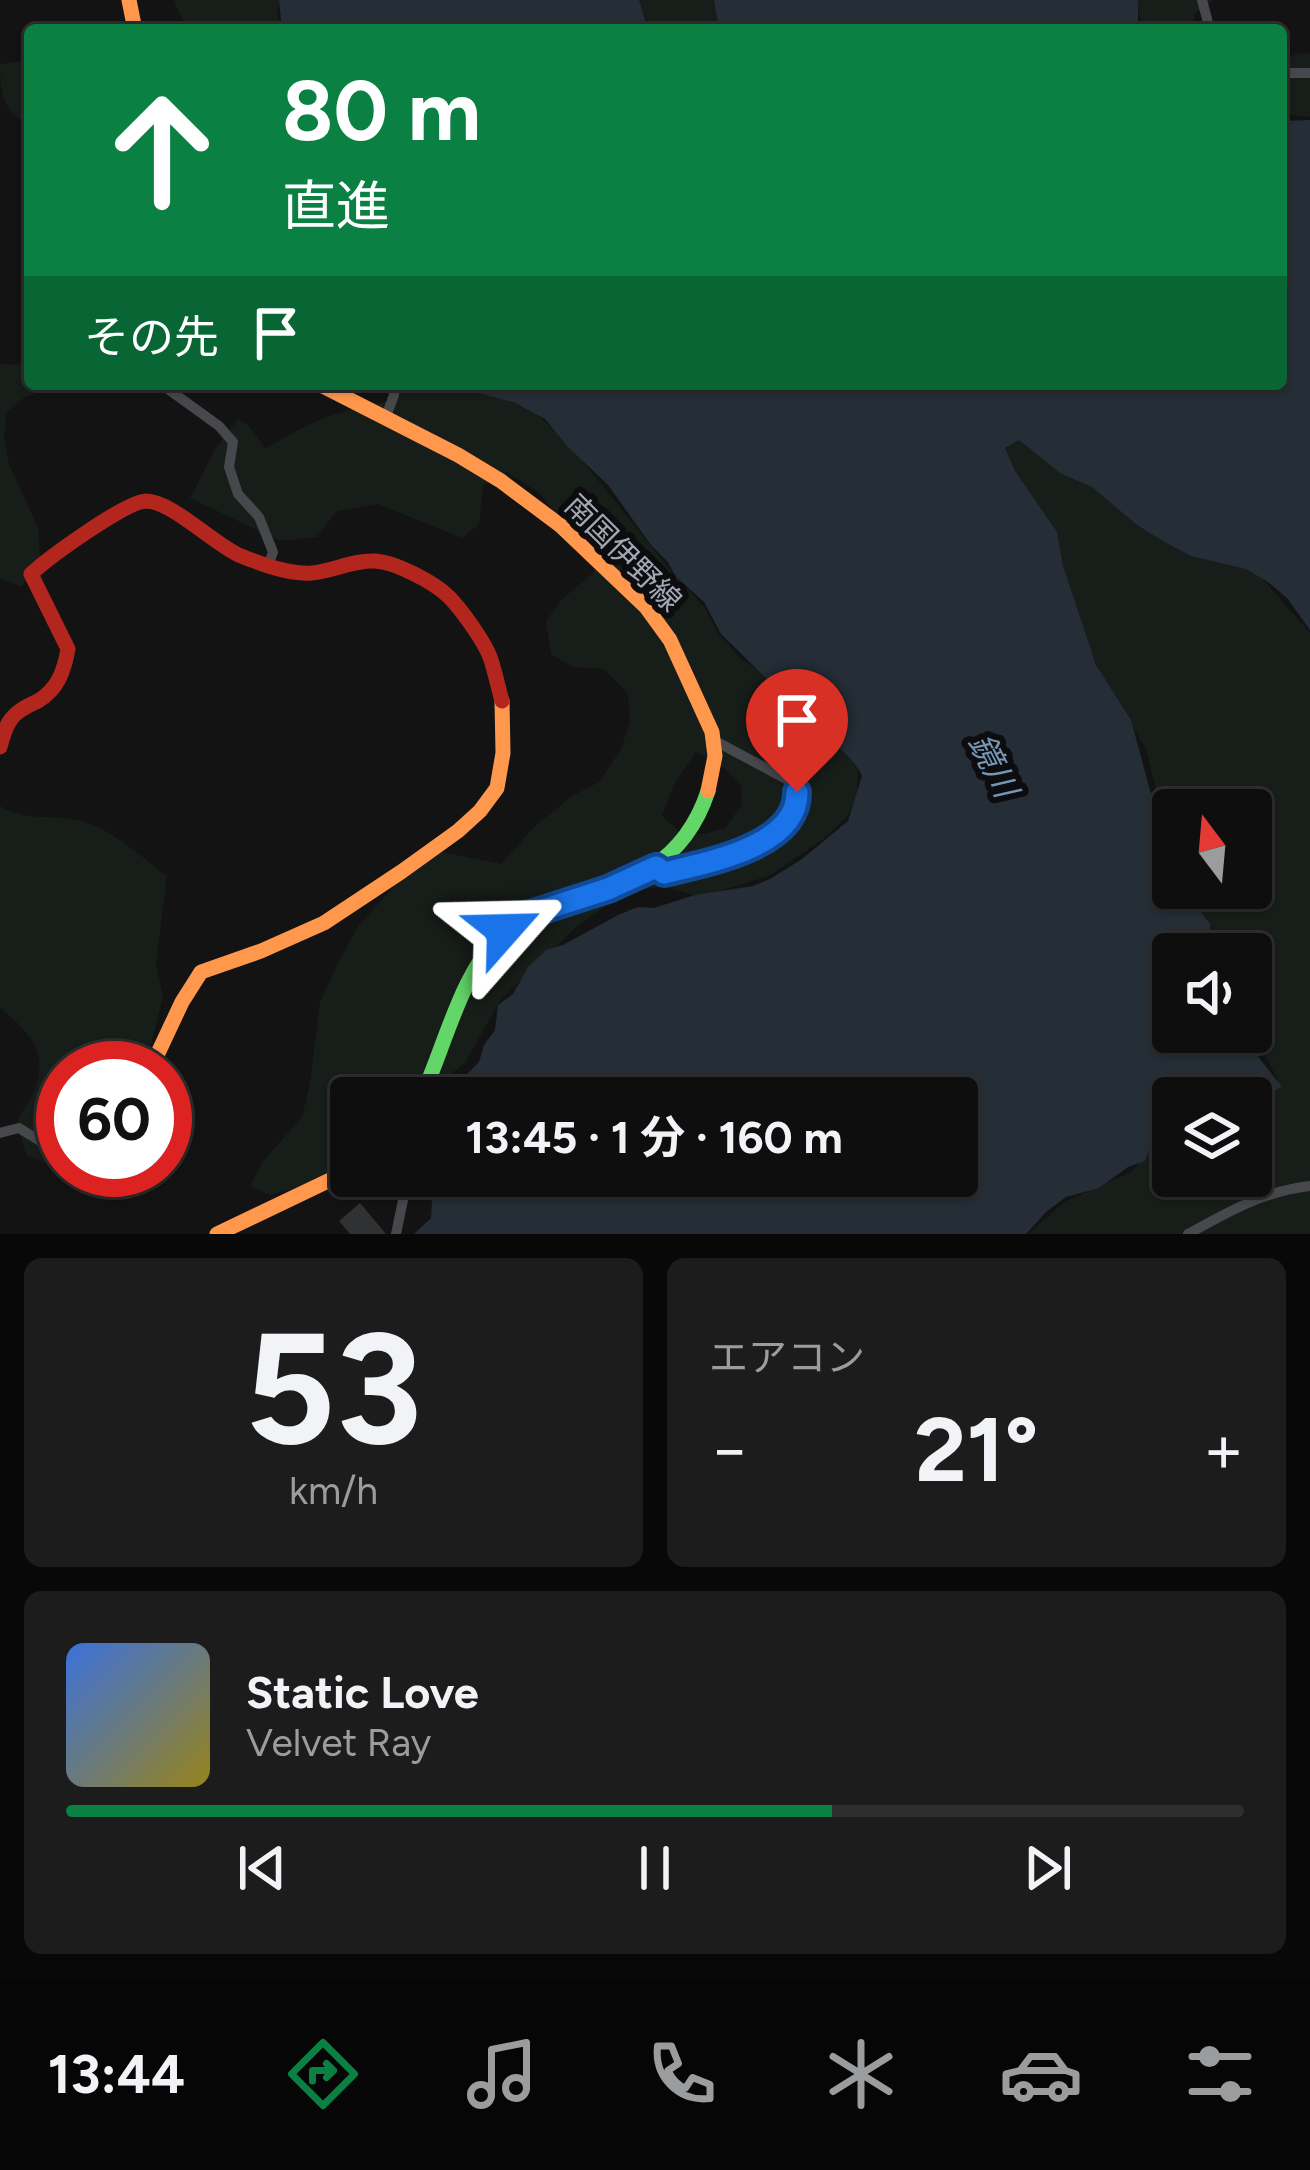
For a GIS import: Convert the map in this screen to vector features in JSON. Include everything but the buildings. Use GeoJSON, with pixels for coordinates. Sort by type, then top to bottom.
{"type":"FeatureCollection","features":[{"type":"Feature","properties":{"kind":"street"},"geometry":{"type":"LineString","coordinates":[[169,390],[233,442],[229,467],[238,494],[259,517],[273,552],[269,563]]}},
{"type":"Feature","properties":{"kind":"street","name":"南国伊野線"},"geometry":{"type":"LineString","coordinates":[[328,390],[459,455],[518,491],[587,549],[655,617],[717,742]]}},
{"type":"Feature","properties":{"kind":"street"},"geometry":{"type":"LineString","coordinates":[[385,419],[394,390]]}},
{"type":"Feature","properties":{"kind":"street"},"geometry":{"type":"LineString","coordinates":[[0,748],[8,722],[49,693],[67,659],[68,649],[31,574],[54,552],[146,501],[235,554],[294,572],[380,561],[424,579],[449,597],[488,653],[503,704],[503,753],[497,788],[480,811],[324,923],[200,972],[164,1041]]}},
{"type":"Feature","properties":{"kind":"street"},"geometry":{"type":"LineString","coordinates":[[435,1077],[451,1022],[504,930],[521,917],[608,889],[656,867],[677,849],[696,824],[715,767],[717,742],[790,781],[797,792],[797,807],[787,823],[764,841],[728,857],[664,873],[656,867]]}},
{"type":"Feature","properties":{"kind":"street"},"geometry":{"type":"LineString","coordinates":[[0,1133],[19,1128],[36,1138]]}},
{"type":"Feature","properties":{"kind":"street"},"geometry":{"type":"LineString","coordinates":[[217,1234],[330,1180]]}},
{"type":"Feature","properties":{"kind":"street"},"geometry":{"type":"LineString","coordinates":[[1188,1234],[1247,1201],[1310,1186]]}},
{"type":"Feature","properties":{"kind":"street"},"geometry":{"type":"LineString","coordinates":[[396,1234],[404,1197]]}},
{"type":"Feature","properties":{"kind":"shaded area"},"geometry":{"type":"Polygon","coordinates":[[[174,0],[280,0],[280,24],[191,24],[182,19],[174,0]]]}},
{"type":"Feature","properties":{"kind":"shaded area"},"geometry":{"type":"Polygon","coordinates":[[[639,0],[714,0],[718,24],[646,24],[639,0]]]}},
{"type":"Feature","properties":{"kind":"shaded area"},"geometry":{"type":"Polygon","coordinates":[[[1137,0],[1214,0],[1194,14],[1195,24],[1141,24],[1137,0]]]}},
{"type":"Feature","properties":{"kind":"shaded area"},"geometry":{"type":"Polygon","coordinates":[[[1310,53],[1310,117],[1287,115],[1287,58],[1310,53]]]}},
{"type":"Feature","properties":{"kind":"shaded area"},"geometry":{"type":"Polygon","coordinates":[[[24,61],[24,120],[4,100],[0,64],[24,61]]]}},
{"type":"Feature","properties":{"kind":"shaded area"},"geometry":{"type":"Polygon","coordinates":[[[0,364],[24,365],[24,390],[48,390],[23,398],[7,412],[4,437],[9,464],[38,528],[40,557],[22,587],[0,578],[0,364]]]}},
{"type":"Feature","properties":{"kind":"shaded area"},"geometry":{"type":"Polygon","coordinates":[[[392,390],[478,390],[539,416],[569,444],[706,609],[717,632],[741,659],[762,672],[821,733],[843,744],[858,767],[857,797],[848,815],[826,837],[769,876],[700,897],[663,887],[627,891],[575,928],[501,999],[465,1063],[447,1077],[330,1077],[330,1174],[313,1184],[269,1195],[250,1186],[262,1162],[302,1117],[320,1002],[359,925],[428,849],[501,864],[534,827],[572,796],[599,782],[621,749],[630,721],[628,694],[604,669],[573,667],[551,654],[546,621],[562,599],[594,572],[595,550],[538,492],[507,472],[483,486],[479,524],[462,538],[378,504],[337,511],[317,537],[280,541],[190,498],[215,449],[238,419],[266,449],[327,417],[393,400],[392,390]],[[696,752],[673,786],[662,816],[679,831],[703,834],[725,828],[741,806],[742,787],[725,769],[696,752]]]}},
{"type":"Feature","properties":{"kind":"shaded area"},"geometry":{"type":"Polygon","coordinates":[[[1014,438],[1044,451],[1163,536],[1251,565],[1310,633],[1310,1234],[1028,1234],[1066,1201],[1133,1171],[1152,1144],[1152,1197],[1272,1197],[1272,1088],[1279,1084],[1263,1053],[1272,1053],[1272,933],[1213,933],[1200,909],[1272,909],[1272,789],[1156,789],[1146,749],[1099,670],[1001,457],[1014,438]]]}},
{"type":"Feature","properties":{"kind":"shaded area"},"geometry":{"type":"Polygon","coordinates":[[[0,806],[22,814],[86,822],[118,839],[167,876],[156,963],[163,997],[152,1041],[36,1041],[36,1047],[0,1008],[0,806]]]}},
{"type":"Feature","properties":{"kind":"shaded area"},"geometry":{"type":"Polygon","coordinates":[[[36,1084],[36,1159],[26,1155],[17,1121],[36,1084]]]}},
{"type":"Feature","properties":{"kind":"water"},"geometry":{"type":"Polygon","coordinates":[[[279,0],[639,0],[646,24],[281,24],[279,0]]]}},
{"type":"Feature","properties":{"kind":"water"},"geometry":{"type":"Polygon","coordinates":[[[714,0],[1138,0],[1138,24],[718,24],[714,0]]]}},
{"type":"Feature","properties":{"kind":"water","name":"鏡川"},"geometry":{"type":"Polygon","coordinates":[[[1310,120],[1310,630],[1287,598],[1268,582],[1246,569],[1191,556],[1163,541],[1019,440],[1005,448],[1015,471],[1057,532],[1063,566],[1096,665],[1131,720],[1152,798],[1152,909],[1199,909],[1210,924],[1211,933],[1152,933],[1152,1053],[1255,1053],[1282,1087],[1272,1092],[1272,1077],[1152,1077],[1152,1143],[1145,1161],[1099,1188],[1066,1197],[1026,1234],[414,1234],[431,1218],[430,1197],[978,1197],[978,1077],[466,1077],[495,1030],[498,1005],[513,994],[528,967],[546,950],[638,907],[654,908],[770,879],[848,821],[862,776],[845,753],[800,718],[721,634],[704,602],[676,577],[608,485],[545,419],[477,390],[1287,390],[1287,121],[1310,120]]]}},
{"type":"Feature","properties":{"kind":"traffic: fast"},"geometry":{"type":"LineString","coordinates":[[429,1077],[465,989],[503,932],[524,918],[652,868],[685,837],[708,791]]}},
{"type":"Feature","properties":{"kind":"traffic: slow"},"geometry":{"type":"LineString","coordinates":[[129,0],[134,24]]}},
{"type":"Feature","properties":{"kind":"traffic: slow"},"geometry":{"type":"LineString","coordinates":[[331,390],[501,481],[561,526],[646,607],[670,640],[712,732],[715,756],[708,791]]}},
{"type":"Feature","properties":{"kind":"traffic: slow"},"geometry":{"type":"LineString","coordinates":[[164,1041],[201,972],[324,923],[480,811],[497,788],[503,753],[502,701]]}},
{"type":"Feature","properties":{"kind":"traffic: slow"},"geometry":{"type":"LineString","coordinates":[[217,1234],[330,1180]]}},
{"type":"Feature","properties":{"kind":"traffic: jam"},"geometry":{"type":"LineString","coordinates":[[0,747],[14,715],[55,685],[68,649],[31,574],[105,520],[146,501],[168,508],[231,551],[276,568],[312,573],[375,561],[424,579],[449,597],[478,634],[502,701]]}},
{"type":"Feature","properties":{"kind":"route"},"geometry":{"type":"LineString","coordinates":[[504,930],[521,917],[608,889],[656,867],[664,873],[728,857],[764,841],[787,823],[797,807],[797,792]]}}]}
